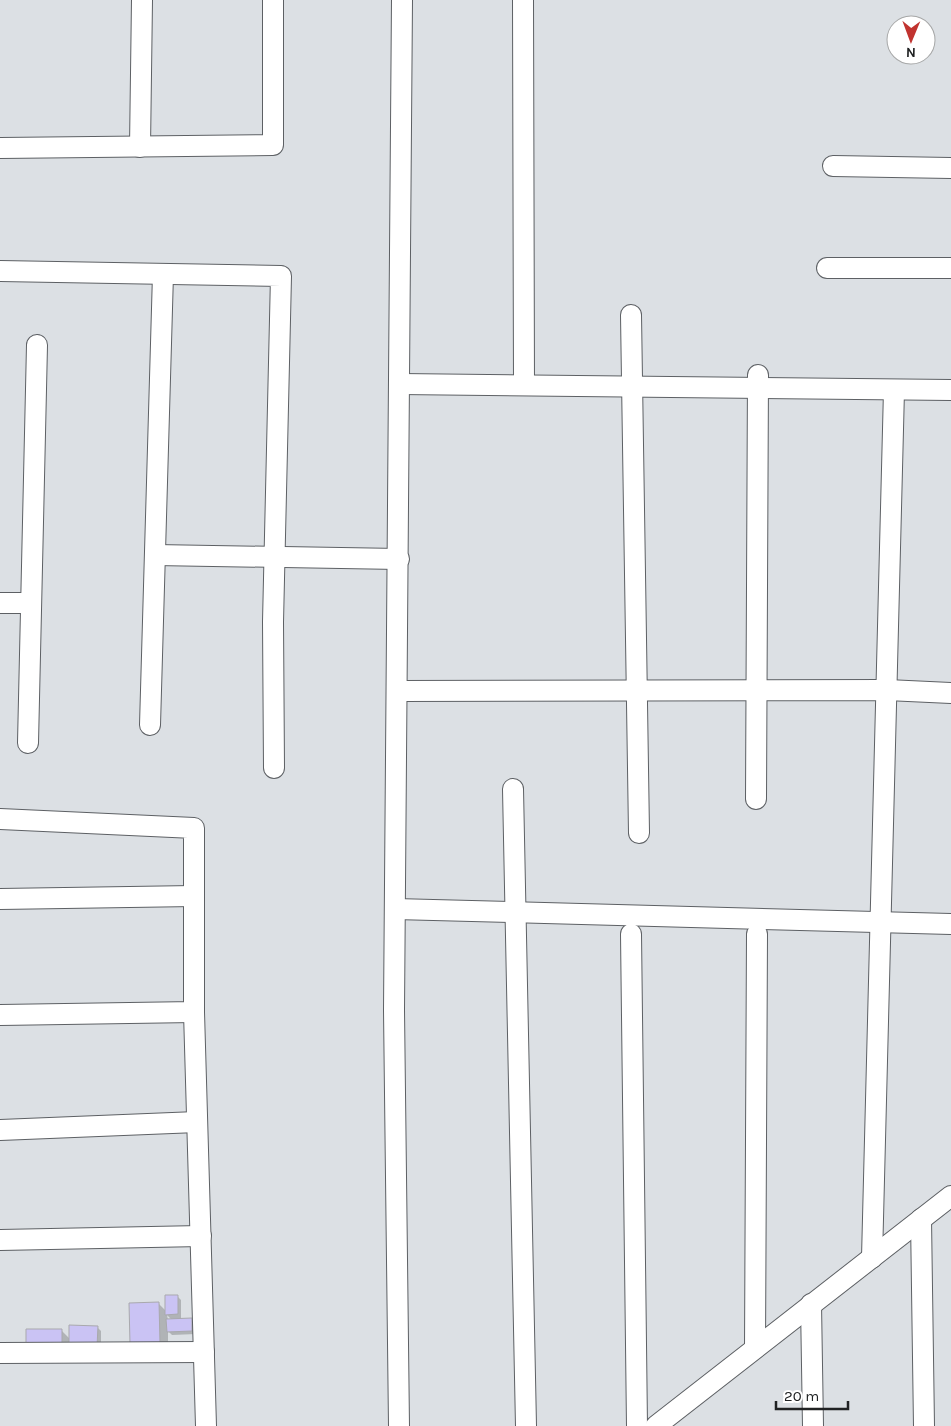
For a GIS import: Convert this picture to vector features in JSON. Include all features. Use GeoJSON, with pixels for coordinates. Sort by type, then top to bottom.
{"type":"FeatureCollection","features":[{"type":"Feature","properties":{"kind":"street"},"geometry":{"type":"LineString","coordinates":[[140,146],[142,0]]}},
{"type":"Feature","properties":{"kind":"street"},"geometry":{"type":"LineString","coordinates":[[0,148],[274,145],[273,0]]}},
{"type":"Feature","properties":{"kind":"street"},"geometry":{"type":"LineString","coordinates":[[399,1426],[394,1010],[402,0]]}},
{"type":"Feature","properties":{"kind":"street"},"geometry":{"type":"LineString","coordinates":[[523,0],[524,385]]}},
{"type":"Feature","properties":{"kind":"street"},"geometry":{"type":"LineString","coordinates":[[833,166],[951,168]]}},
{"type":"Feature","properties":{"kind":"street"},"geometry":{"type":"LineString","coordinates":[[827,268],[951,268]]}},
{"type":"Feature","properties":{"kind":"street"},"geometry":{"type":"LineString","coordinates":[[0,271],[281,276],[274,557],[274,768]]}},
{"type":"Feature","properties":{"kind":"street"},"geometry":{"type":"LineString","coordinates":[[150,725],[163,274]]}},
{"type":"Feature","properties":{"kind":"street"},"geometry":{"type":"LineString","coordinates":[[631,315],[635,691],[639,832]]}},
{"type":"Feature","properties":{"kind":"street"},"geometry":{"type":"LineString","coordinates":[[28,743],[37,345]]}},
{"type":"Feature","properties":{"kind":"street"},"geometry":{"type":"LineString","coordinates":[[400,384],[632,386],[758,381],[894,390],[951,390]]}},
{"type":"Feature","properties":{"kind":"street"},"geometry":{"type":"LineString","coordinates":[[756,799],[758,381]]}},
{"type":"Feature","properties":{"kind":"street"},"geometry":{"type":"LineString","coordinates":[[872,1258],[894,390]]}},
{"type":"Feature","properties":{"kind":"street"},"geometry":{"type":"LineString","coordinates":[[155,555],[399,559]]}},
{"type":"Feature","properties":{"kind":"street"},"geometry":{"type":"LineString","coordinates":[[0,603],[31,603]]}},
{"type":"Feature","properties":{"kind":"street"},"geometry":{"type":"LineString","coordinates":[[398,691],[887,690],[951,693]]}},
{"type":"Feature","properties":{"kind":"street"},"geometry":{"type":"LineString","coordinates":[[513,789],[526,1426]]}},
{"type":"Feature","properties":{"kind":"street"},"geometry":{"type":"LineString","coordinates":[[0,819],[194,828],[194,1012],[206,1426]]}},
{"type":"Feature","properties":{"kind":"street"},"geometry":{"type":"LineString","coordinates":[[0,899],[194,896]]}},
{"type":"Feature","properties":{"kind":"street"},"geometry":{"type":"LineString","coordinates":[[396,909],[951,924]]}},
{"type":"Feature","properties":{"kind":"street"},"geometry":{"type":"LineString","coordinates":[[631,934],[637,1426]]}},
{"type":"Feature","properties":{"kind":"street"},"geometry":{"type":"LineString","coordinates":[[755,1348],[757,934]]}},
{"type":"Feature","properties":{"kind":"street"},"geometry":{"type":"LineString","coordinates":[[0,1015],[194,1012]]}},
{"type":"Feature","properties":{"kind":"street"},"geometry":{"type":"LineString","coordinates":[[0,1130],[197,1122]]}},
{"type":"Feature","properties":{"kind":"street"},"geometry":{"type":"LineString","coordinates":[[656,1426],[951,1196]]}},
{"type":"Feature","properties":{"kind":"street"},"geometry":{"type":"LineString","coordinates":[[921,1219],[924,1426]]}},
{"type":"Feature","properties":{"kind":"street"},"geometry":{"type":"LineString","coordinates":[[0,1240],[201,1236]]}},
{"type":"Feature","properties":{"kind":"street"},"geometry":{"type":"LineString","coordinates":[[811,1304],[813,1426]]}},
{"type":"Feature","properties":{"kind":"street"},"geometry":{"type":"LineString","coordinates":[[0,1353],[204,1352]]}},
{"type":"Feature","properties":{"kind":"building"},"geometry":{"type":"Polygon","coordinates":[[[165,1295],[178,1295],[178,1314],[165,1315],[165,1295]]]}},
{"type":"Feature","properties":{"kind":"building"},"geometry":{"type":"Polygon","coordinates":[[[159,1302],[160,1343],[130,1344],[129,1303],[159,1302]]]}},
{"type":"Feature","properties":{"kind":"building"},"geometry":{"type":"Polygon","coordinates":[[[192,1318],[192,1331],[167,1332],[166,1319],[192,1318]]]}},
{"type":"Feature","properties":{"kind":"building"},"geometry":{"type":"Polygon","coordinates":[[[69,1325],[98,1326],[97,1347],[69,1346],[69,1325]]]}},
{"type":"Feature","properties":{"kind":"building"},"geometry":{"type":"Polygon","coordinates":[[[26,1329],[62,1329],[62,1350],[26,1347],[26,1329]]]}}]}
